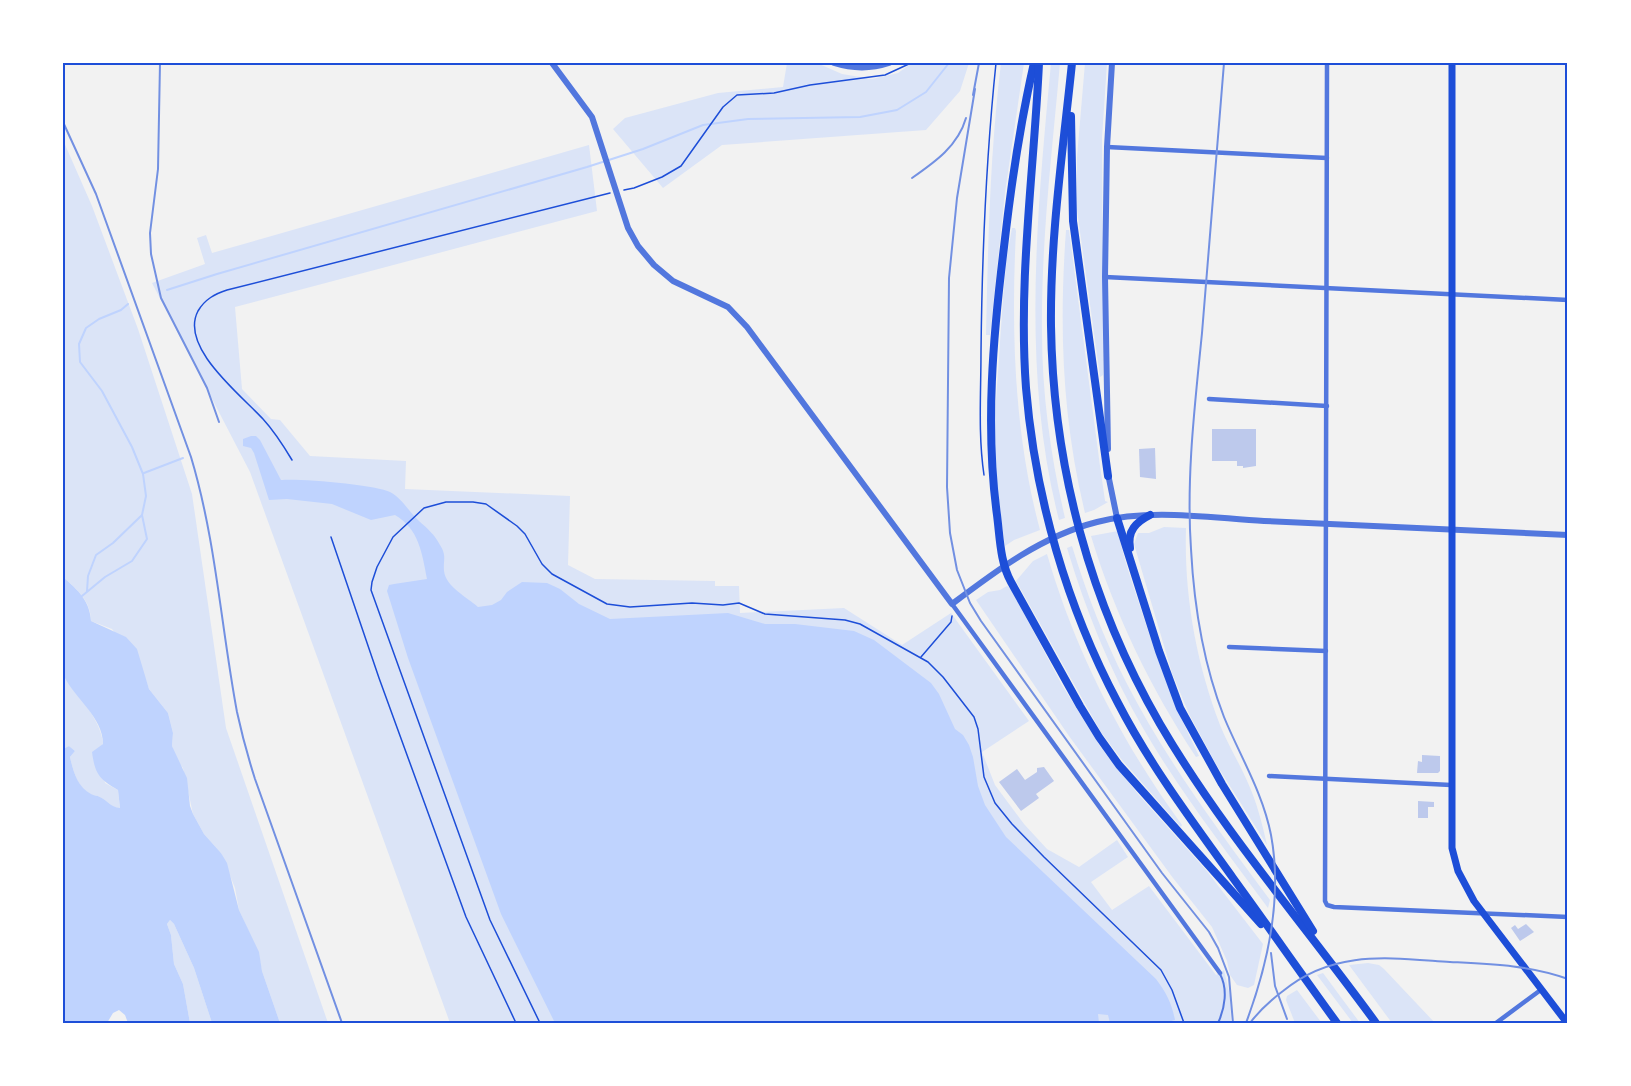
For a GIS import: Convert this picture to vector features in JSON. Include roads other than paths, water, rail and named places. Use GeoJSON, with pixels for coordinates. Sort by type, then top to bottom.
{"type":"FeatureCollection","features":[{"type":"Feature","properties":{"kind":"highway"},"geometry":{"type":"LineString","coordinates":[[1034,63],[1014,172],[999,283],[994,345],[991,456],[993,489],[1004,566],[1099,737],[1119,765],[1242,904],[1281,944]]}},
{"type":"Feature","properties":{"kind":"highway"},"geometry":{"type":"LineString","coordinates":[[1039,63],[1024,326],[1026,388],[1030,424],[1046,509],[1062,567],[1089,643],[1134,733],[1181,806],[1337,1023]]}},
{"type":"Feature","properties":{"kind":"highway"},"geometry":{"type":"LineString","coordinates":[[1072,63],[1054,245],[1051,325],[1056,408],[1071,499],[1087,558],[1114,631],[1142,692],[1178,753],[1246,851],[1376,1023]]}},
{"type":"Feature","properties":{"kind":"highway"},"geometry":{"type":"LineString","coordinates":[[1070,82],[1073,221],[1108,476]]}},
{"type":"Feature","properties":{"kind":"highway"},"geometry":{"type":"LineString","coordinates":[[1132,560],[1129,539],[1131,530],[1138,522],[1150,515]]}},
{"type":"Feature","properties":{"kind":"highway"},"geometry":{"type":"LineString","coordinates":[[1117,518],[1159,651],[1180,708],[1204,754],[1330,960]]}},
{"type":"Feature","properties":{"kind":"main road"},"geometry":{"type":"LineString","coordinates":[[1452,63],[1451,831],[1457,868],[1463,883],[1567,1023]]}},
{"type":"Feature","properties":{"kind":"street"},"geometry":{"type":"LineString","coordinates":[[552,63],[589,112],[598,130],[621,208],[638,246],[654,265],[673,281],[728,307],[747,327],[1220,973]]}},
{"type":"Feature","properties":{"kind":"street"},"geometry":{"type":"LineString","coordinates":[[834,63],[849,68],[865,68],[889,63]]}},
{"type":"Feature","properties":{"kind":"street"},"geometry":{"type":"LineString","coordinates":[[1112,63],[1107,147],[1105,277],[1108,476],[1117,518]]}},
{"type":"Feature","properties":{"kind":"street"},"geometry":{"type":"LineString","coordinates":[[1328,63],[1325,901],[1327,905],[1334,908],[1568,917]]}},
{"type":"Feature","properties":{"kind":"street"},"geometry":{"type":"LineString","coordinates":[[1107,147],[1327,158]]}},
{"type":"Feature","properties":{"kind":"street"},"geometry":{"type":"LineString","coordinates":[[1105,277],[1568,300]]}},
{"type":"Feature","properties":{"kind":"street"},"geometry":{"type":"LineString","coordinates":[[1209,399],[1327,406]]}},
{"type":"Feature","properties":{"kind":"street"},"geometry":{"type":"LineString","coordinates":[[952,604],[1004,566],[1054,537],[1090,524],[1117,518],[1150,515],[1568,535]]}},
{"type":"Feature","properties":{"kind":"street"},"geometry":{"type":"LineString","coordinates":[[1229,647],[1326,651]]}},
{"type":"Feature","properties":{"kind":"street"},"geometry":{"type":"LineString","coordinates":[[1269,776],[1451,785]]}},
{"type":"Feature","properties":{"kind":"street"},"geometry":{"type":"LineString","coordinates":[[1496,1023],[1542,989]]}},
{"type":"Feature","properties":{"kind":"lane"},"geometry":{"type":"LineString","coordinates":[[1218,1023],[1225,994],[1220,973]]}},
{"type":"Feature","properties":{"kind":"water"},"geometry":{"type":"Polygon","coordinates":[[[256,436],[260,440],[281,480],[355,485],[383,489],[395,495],[438,541],[443,552],[444,571],[449,582],[478,607],[492,605],[501,600],[507,592],[522,582],[547,583],[560,589],[579,604],[610,619],[728,613],[765,624],[795,624],[854,631],[874,640],[931,683],[939,694],[955,729],[963,735],[969,745],[978,786],[985,805],[1006,837],[1156,979],[1168,998],[1175,1020],[1164,1023],[1110,1023],[1108,1015],[1098,1014],[1099,1023],[555,1023],[501,914],[408,658],[387,591],[389,585],[427,579],[418,542],[409,527],[395,515],[371,520],[332,504],[287,499],[269,500],[254,453],[251,448],[243,446],[243,439],[256,436]]]}},
{"type":"Feature","properties":{"kind":"water"},"geometry":{"type":"Polygon","coordinates":[[[63,574],[63,577],[86,602],[91,621],[126,637],[137,649],[149,689],[168,713],[173,733],[172,746],[187,778],[190,806],[204,834],[227,863],[239,910],[259,952],[262,971],[280,1023],[212,1023],[194,968],[170,920],[167,924],[171,935],[174,964],[183,984],[190,1023],[128,1023],[125,1015],[119,1010],[113,1013],[107,1023],[63,1023],[63,749],[69,746],[75,751],[70,757],[76,778],[82,787],[120,808],[118,790],[102,779],[95,766],[92,752],[103,744],[102,734],[94,717],[64,676],[62,644],[63,574]]]}},
{"type":"Feature","properties":{"kind":"waterway"},"geometry":{"type":"LineString","coordinates":[[167,290],[587,167],[643,149],[703,125],[748,119],[860,117],[897,110],[926,92],[949,63]]}},
{"type":"Feature","properties":{"kind":"waterway"},"geometry":{"type":"LineString","coordinates":[[82,596],[105,577],[132,561],[147,539],[142,515],[146,496],[143,474],[132,447],[102,391],[80,362],[79,344],[86,328],[128,304]]}},
{"type":"Feature","properties":{"kind":"waterway"},"geometry":{"type":"LineString","coordinates":[[144,473],[183,458]]}},
{"type":"Feature","properties":{"kind":"waterway"},"geometry":{"type":"LineString","coordinates":[[87,591],[88,576],[96,555],[113,543],[142,515]]}},
{"type":"Feature","properties":{"kind":"railway"},"geometry":{"type":"LineString","coordinates":[[160,63],[158,169],[150,233],[151,254],[161,298],[207,388],[219,422]]}},
{"type":"Feature","properties":{"kind":"railway"},"geometry":{"type":"LineString","coordinates":[[973,95],[979,63]]}},
{"type":"Feature","properties":{"kind":"railway"},"geometry":{"type":"LineString","coordinates":[[1224,63],[1192,441],[1190,522],[1194,592],[1210,676],[1224,717],[1263,804],[1274,859],[1275,883],[1271,931],[1261,978],[1246,1023]]}},
{"type":"Feature","properties":{"kind":"railway"},"geometry":{"type":"LineString","coordinates":[[975,89],[957,198],[949,278],[947,487],[950,533],[957,570],[970,603],[981,621],[1162,873],[1209,932],[1229,977],[1233,1023]]}},
{"type":"Feature","properties":{"kind":"railway"},"geometry":{"type":"LineString","coordinates":[[912,178],[951,145],[966,118]]}},
{"type":"Feature","properties":{"kind":"railway"},"geometry":{"type":"LineString","coordinates":[[63,122],[96,194],[191,457],[206,520],[231,680],[245,746],[342,1023]]}},
{"type":"Feature","properties":{"kind":"railway"},"geometry":{"type":"LineString","coordinates":[[1271,953],[1275,986],[1287,1019]]}},
{"type":"Feature","properties":{"kind":"railway"},"geometry":{"type":"LineString","coordinates":[[1250,1023],[1270,1002],[1302,978],[1322,968],[1363,959],[1384,958],[1495,965],[1524,968],[1568,979]]}}]}
